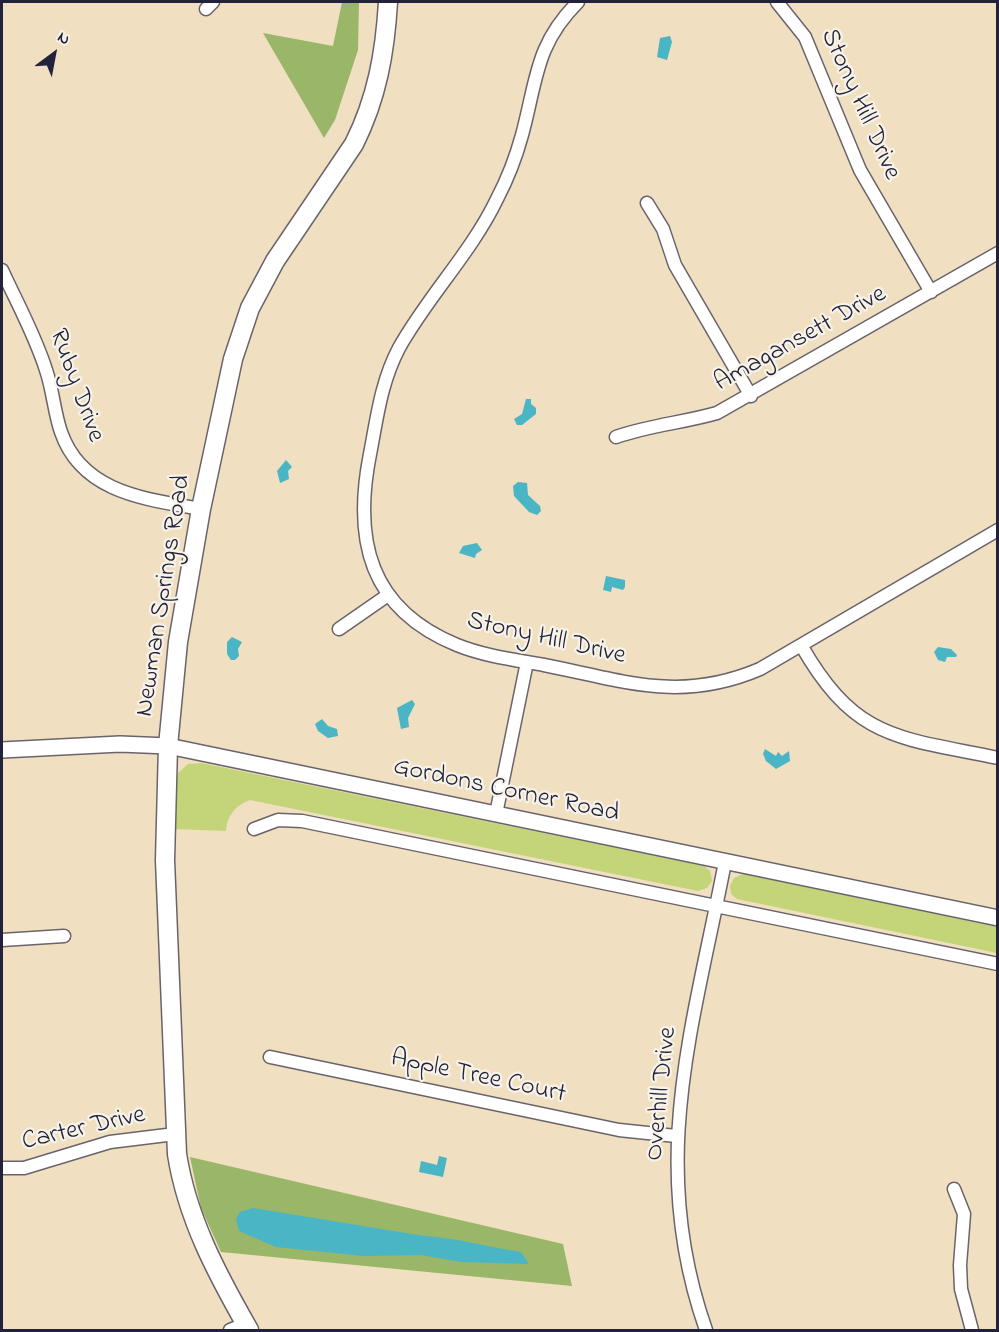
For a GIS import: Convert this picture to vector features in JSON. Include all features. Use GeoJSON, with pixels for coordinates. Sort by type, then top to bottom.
{"type":"FeatureCollection","features":[{"type":"Feature","properties":{"kind":"main road","name":"Newman Springs Road"},"geometry":{"type":"LineString","coordinates":[[241,1328],[195,1225],[182,1187],[175,1134],[165,860],[168,746],[178,642],[201,508],[233,359],[250,308],[275,261],[354,144],[364,123],[380,75],[388,2]]}},
{"type":"Feature","properties":{"kind":"street","name":"Stony Hill Drive"},"geometry":{"type":"LineString","coordinates":[[578,2],[558,24],[544,48],[516,158],[488,217],[400,347],[384,385],[362,502],[365,539],[388,595],[413,619],[439,637],[464,647],[526,662],[655,687],[698,688],[738,678],[801,645],[998,530]]}},
{"type":"Feature","properties":{"kind":"street","name":"Stony Hill Drive"},"geometry":{"type":"LineString","coordinates":[[777,2],[805,37],[855,159],[931,292]]}},
{"type":"Feature","properties":{"kind":"street"},"geometry":{"type":"LineString","coordinates":[[647,203],[663,230],[675,265],[751,396]]}},
{"type":"Feature","properties":{"kind":"street","name":"Amagansett Drive"},"geometry":{"type":"LineString","coordinates":[[616,437],[647,426],[688,422],[717,413],[751,396],[998,253]]}},
{"type":"Feature","properties":{"kind":"street","name":"Ruby Drive"},"geometry":{"type":"LineString","coordinates":[[2,270],[32,333],[46,371],[62,434],[80,465],[92,476],[120,492],[201,508]]}},
{"type":"Feature","properties":{"kind":"street"},"geometry":{"type":"LineString","coordinates":[[339,629],[388,595]]}},
{"type":"Feature","properties":{"kind":"street"},"geometry":{"type":"LineString","coordinates":[[801,645],[826,686],[866,722],[903,738],[998,758]]}},
{"type":"Feature","properties":{"kind":"street"},"geometry":{"type":"LineString","coordinates":[[496,814],[526,662]]}},
{"type":"Feature","properties":{"kind":"street","name":"Gordons Corner Road"},"geometry":{"type":"LineString","coordinates":[[2,750],[120,744],[168,746],[998,918]]}},
{"type":"Feature","properties":{"kind":"street"},"geometry":{"type":"LineString","coordinates":[[254,829],[278,820],[302,821],[998,964]]}},
{"type":"Feature","properties":{"kind":"street","name":"Overhill Drive"},"geometry":{"type":"LineString","coordinates":[[706,1330],[692,1284],[681,1227],[676,1136],[687,1050],[725,862]]}},
{"type":"Feature","properties":{"kind":"street"},"geometry":{"type":"LineString","coordinates":[[2,940],[64,936]]}},
{"type":"Feature","properties":{"kind":"street","name":"Apple Tree Court"},"geometry":{"type":"LineString","coordinates":[[270,1057],[619,1130],[676,1136]]}},
{"type":"Feature","properties":{"kind":"street","name":"Carter Drive"},"geometry":{"type":"LineString","coordinates":[[2,1168],[24,1168],[110,1142],[175,1134]]}},
{"type":"Feature","properties":{"kind":"street"},"geometry":{"type":"LineString","coordinates":[[954,1189],[964,1214],[960,1265],[961,1289],[972,1330]]}},
{"type":"Feature","properties":{"kind":"green space"},"geometry":{"type":"Polygon","coordinates":[[[342,2],[359,2],[358,50],[335,120],[324,138],[263,33],[333,46],[342,2]]]}},
{"type":"Feature","properties":{"kind":"green space"},"geometry":{"type":"Polygon","coordinates":[[[201,763],[704,866],[710,871],[712,881],[707,888],[698,891],[250,800],[233,811],[226,831],[174,829],[175,776],[188,764],[201,763]]]}},
{"type":"Feature","properties":{"kind":"green space"},"geometry":{"type":"Polygon","coordinates":[[[743,874],[997,927],[997,953],[737,899],[731,894],[730,886],[734,878],[743,874]]]}},
{"type":"Feature","properties":{"kind":"green space"},"geometry":{"type":"Polygon","coordinates":[[[190,1157],[563,1244],[572,1286],[221,1252],[201,1208],[190,1157]]]}},
{"type":"Feature","properties":{"kind":"water"},"geometry":{"type":"Polygon","coordinates":[[[670,36],[672,42],[667,60],[657,57],[660,38],[670,36]]]}},
{"type":"Feature","properties":{"kind":"water"},"geometry":{"type":"Polygon","coordinates":[[[526,399],[531,399],[531,404],[536,408],[536,414],[522,425],[517,425],[514,419],[522,414],[526,399]]]}},
{"type":"Feature","properties":{"kind":"water"},"geometry":{"type":"Polygon","coordinates":[[[286,460],[292,467],[288,471],[289,479],[280,483],[277,471],[286,460]]]}},
{"type":"Feature","properties":{"kind":"water"},"geometry":{"type":"Polygon","coordinates":[[[518,482],[527,483],[528,495],[540,506],[541,511],[537,515],[529,512],[514,496],[513,486],[518,482]]]}},
{"type":"Feature","properties":{"kind":"water"},"geometry":{"type":"Polygon","coordinates":[[[477,543],[482,550],[476,554],[475,558],[459,553],[463,546],[477,543]]]}},
{"type":"Feature","properties":{"kind":"water"},"geometry":{"type":"Polygon","coordinates":[[[606,576],[625,580],[623,590],[612,587],[611,592],[603,590],[606,576]]]}},
{"type":"Feature","properties":{"kind":"water"},"geometry":{"type":"Polygon","coordinates":[[[232,637],[242,642],[238,649],[239,656],[235,660],[231,660],[227,654],[227,642],[232,637]]]}},
{"type":"Feature","properties":{"kind":"water"},"geometry":{"type":"Polygon","coordinates":[[[938,647],[951,649],[957,655],[947,657],[945,662],[938,660],[934,652],[938,647]]]}},
{"type":"Feature","properties":{"kind":"water"},"geometry":{"type":"Polygon","coordinates":[[[412,700],[415,704],[408,718],[409,727],[401,729],[397,708],[412,700]]]}},
{"type":"Feature","properties":{"kind":"water"},"geometry":{"type":"Polygon","coordinates":[[[322,719],[328,726],[337,729],[338,736],[328,738],[318,731],[315,724],[322,719]]]}},
{"type":"Feature","properties":{"kind":"water"},"geometry":{"type":"Polygon","coordinates":[[[765,749],[776,756],[778,752],[782,756],[789,751],[790,761],[776,769],[766,761],[763,754],[765,749]]]}},
{"type":"Feature","properties":{"kind":"water"},"geometry":{"type":"Polygon","coordinates":[[[439,1156],[447,1158],[443,1177],[419,1172],[421,1161],[437,1165],[439,1156]]]}},
{"type":"Feature","properties":{"kind":"water"},"geometry":{"type":"Polygon","coordinates":[[[253,1208],[521,1252],[529,1264],[461,1262],[421,1255],[364,1256],[276,1247],[239,1231],[236,1219],[240,1212],[253,1208]]]}}]}
